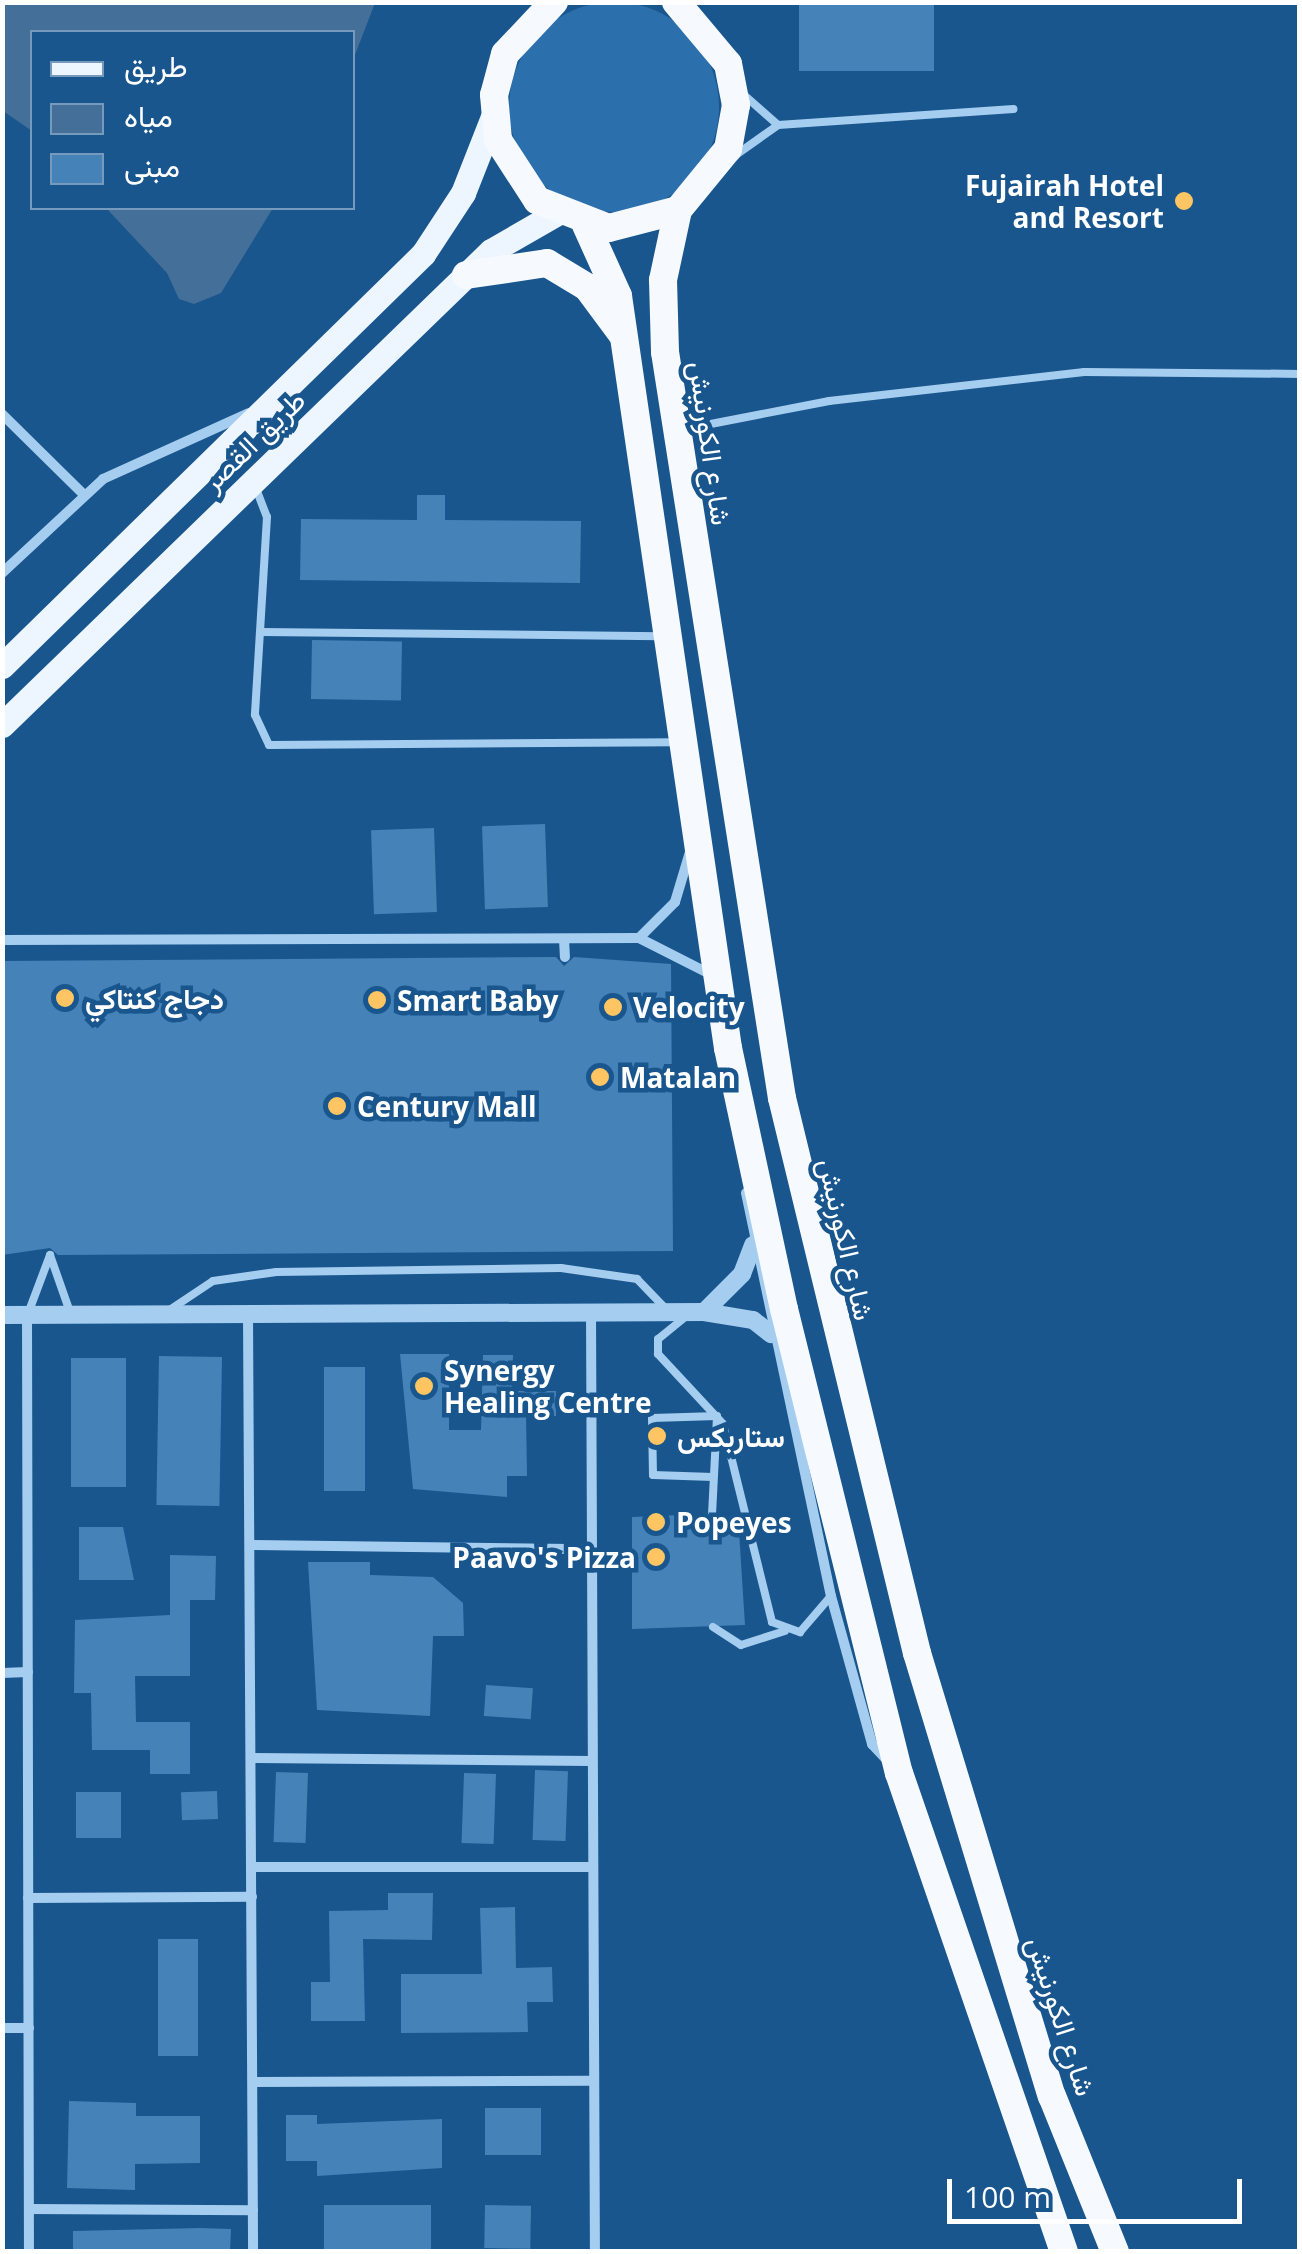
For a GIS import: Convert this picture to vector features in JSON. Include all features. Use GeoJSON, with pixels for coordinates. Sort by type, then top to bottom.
{"type":"FeatureCollection","features":[{"type":"Feature","properties":{"kind":"highway"},"geometry":{"type":"LineString","coordinates":[[541,8],[501,64],[493,117],[520,183],[556,214],[586,224],[633,226],[678,210],[718,170],[734,128],[734,83],[709,30],[676,2]]}},
{"type":"Feature","properties":{"kind":"highway","name":"شارع الكورنيش"},"geometry":{"type":"LineString","coordinates":[[678,210],[662,304],[676,432],[745,896],[840,1352],[977,1857],[1052,2096],[1115,2252]]}},
{"type":"Feature","properties":{"kind":"highway"},"geometry":{"type":"LineString","coordinates":[[586,224],[613,277],[624,336],[728,1048],[899,1773],[1064,2252]]}},
{"type":"Feature","properties":{"kind":"highway"},"geometry":{"type":"LineString","coordinates":[[466,274],[523,260],[562,269],[624,336]]}},
{"type":"Feature","properties":{"kind":"main road","name":"طريق القصر"},"geometry":{"type":"LineString","coordinates":[[2,666],[423,254],[463,193],[493,117]]}},
{"type":"Feature","properties":{"kind":"main road","name":"طريق القصر"},"geometry":{"type":"LineString","coordinates":[[2,725],[466,274],[556,214]]}},
{"type":"Feature","properties":{"kind":"street"},"geometry":{"type":"LineString","coordinates":[[2,572],[84,494],[268,404]]}},
{"type":"Feature","properties":{"kind":"street"},"geometry":{"type":"LineString","coordinates":[[2,414],[84,494]]}},
{"type":"Feature","properties":{"kind":"street"},"geometry":{"type":"LineString","coordinates":[[639,938],[675,902],[696,831]]}},
{"type":"Feature","properties":{"kind":"street"},"geometry":{"type":"LineString","coordinates":[[2,940],[639,938],[718,981]]}},
{"type":"Feature","properties":{"kind":"street"},"geometry":{"type":"LineString","coordinates":[[564,939],[565,958]]}},
{"type":"Feature","properties":{"kind":"street"},"geometry":{"type":"LineString","coordinates":[[728,1048],[753,1245],[831,1596],[872,1744],[899,1773]]}},
{"type":"Feature","properties":{"kind":"street"},"geometry":{"type":"LineString","coordinates":[[704,1312],[742,1274],[753,1245]]}},
{"type":"Feature","properties":{"kind":"street"},"geometry":{"type":"LineString","coordinates":[[591,1312],[595,2252]]}},
{"type":"Feature","properties":{"kind":"street"},"geometry":{"type":"LineString","coordinates":[[2,1315],[704,1312],[753,1320],[772,1334]]}},
{"type":"Feature","properties":{"kind":"street"},"geometry":{"type":"LineString","coordinates":[[248,1314],[253,2252]]}},
{"type":"Feature","properties":{"kind":"street"},"geometry":{"type":"LineString","coordinates":[[27,1315],[29,2252]]}},
{"type":"Feature","properties":{"kind":"street"},"geometry":{"type":"LineString","coordinates":[[250,1544],[591,1549]]}},
{"type":"Feature","properties":{"kind":"street"},"geometry":{"type":"LineString","coordinates":[[2,1672],[28,1672]]}},
{"type":"Feature","properties":{"kind":"street"},"geometry":{"type":"LineString","coordinates":[[251,1758],[591,1762]]}},
{"type":"Feature","properties":{"kind":"street"},"geometry":{"type":"LineString","coordinates":[[251,1866],[591,1867]]}},
{"type":"Feature","properties":{"kind":"street"},"geometry":{"type":"LineString","coordinates":[[28,1898],[252,1897]]}},
{"type":"Feature","properties":{"kind":"street"},"geometry":{"type":"LineString","coordinates":[[2,2028],[29,2028]]}},
{"type":"Feature","properties":{"kind":"street"},"geometry":{"type":"LineString","coordinates":[[252,2082],[592,2081]]}},
{"type":"Feature","properties":{"kind":"street"},"geometry":{"type":"LineString","coordinates":[[29,2209],[253,2210]]}},
{"type":"Feature","properties":{"kind":"lane"},"geometry":{"type":"LineString","coordinates":[[734,83],[778,125]]}},
{"type":"Feature","properties":{"kind":"lane"},"geometry":{"type":"LineString","coordinates":[[718,170],[778,125],[1012,109]]}},
{"type":"Feature","properties":{"kind":"lane"},"geometry":{"type":"LineString","coordinates":[[676,432],[792,406],[1030,377],[1300,374]]}},
{"type":"Feature","properties":{"kind":"lane"},"geometry":{"type":"LineString","coordinates":[[252,482],[267,517],[256,727],[280,750],[682,742]]}},
{"type":"Feature","properties":{"kind":"lane"},"geometry":{"type":"LineString","coordinates":[[260,632],[668,636]]}},
{"type":"Feature","properties":{"kind":"lane"},"geometry":{"type":"LineString","coordinates":[[27,1315],[50,1255],[72,1315]]}},
{"type":"Feature","properties":{"kind":"lane"},"geometry":{"type":"LineString","coordinates":[[165,1314],[213,1281],[276,1272],[561,1268],[637,1280],[668,1312]]}},
{"type":"Feature","properties":{"kind":"lane"},"geometry":{"type":"LineString","coordinates":[[704,1312],[667,1328],[658,1354],[718,1416],[748,1499],[767,1607],[784,1631]]}},
{"type":"Feature","properties":{"kind":"lane"},"geometry":{"type":"LineString","coordinates":[[712,1514],[718,1416]]}},
{"type":"Feature","properties":{"kind":"lane"},"geometry":{"type":"LineString","coordinates":[[713,1477],[653,1475],[648,1424],[718,1416]]}},
{"type":"Feature","properties":{"kind":"lane"},"geometry":{"type":"LineString","coordinates":[[713,1626],[742,1645],[814,1624],[831,1596]]}},
{"type":"Feature","properties":{"kind":"shaded area"},"geometry":{"type":"Polygon","coordinates":[[[614,2],[654,10],[688,33],[711,67],[719,107],[711,147],[688,181],[654,204],[614,212],[574,204],[540,181],[517,147],[509,107],[517,67],[540,33],[574,10],[614,2]]]}},
{"type":"Feature","properties":{"kind":"water"},"geometry":{"type":"Polygon","coordinates":[[[3,2],[375,3],[355,55],[355,30],[30,30],[30,130],[3,111],[3,2]]]}},
{"type":"Feature","properties":{"kind":"water"},"geometry":{"type":"Polygon","coordinates":[[[108,210],[272,210],[221,293],[194,304],[179,299],[167,273],[108,210]]]}},
{"type":"Feature","properties":{"kind":"building"},"geometry":{"type":"Polygon","coordinates":[[[799,2],[934,2],[934,71],[799,71],[799,2]]]}},
{"type":"Feature","properties":{"kind":"building"},"geometry":{"type":"Polygon","coordinates":[[[417,495],[445,495],[445,520],[581,521],[580,583],[300,580],[301,519],[417,520],[417,495]]]}},
{"type":"Feature","properties":{"kind":"building"},"geometry":{"type":"Polygon","coordinates":[[[312,640],[402,642],[401,701],[311,699],[312,640]]]}},
{"type":"Feature","properties":{"kind":"building"},"geometry":{"type":"Polygon","coordinates":[[[545,824],[548,907],[485,909],[482,826],[545,824]]]}},
{"type":"Feature","properties":{"kind":"building"},"geometry":{"type":"Polygon","coordinates":[[[434,828],[437,912],[374,914],[371,830],[434,828]]]}},
{"type":"Feature","properties":{"kind":"building","name":"Century Mall"},"geometry":{"type":"Polygon","coordinates":[[[556,957],[564,966],[574,957],[671,964],[673,1251],[58,1255],[50,1248],[2,1255],[2,961],[556,957]]]}},
{"type":"Feature","properties":{"kind":"building"},"geometry":{"type":"Polygon","coordinates":[[[400,1354],[449,1354],[449,1430],[481,1430],[483,1355],[513,1355],[512,1391],[556,1391],[556,1416],[526,1415],[527,1476],[507,1476],[507,1497],[413,1489],[400,1354]]]}},
{"type":"Feature","properties":{"kind":"building"},"geometry":{"type":"Polygon","coordinates":[[[159,1356],[222,1357],[219,1506],[156,1505],[159,1356]]]}},
{"type":"Feature","properties":{"kind":"building"},"geometry":{"type":"Polygon","coordinates":[[[71,1358],[126,1358],[126,1487],[71,1487],[71,1358]]]}},
{"type":"Feature","properties":{"kind":"building"},"geometry":{"type":"Polygon","coordinates":[[[324,1367],[365,1367],[365,1491],[324,1491],[324,1367]]]}},
{"type":"Feature","properties":{"kind":"building"},"geometry":{"type":"Polygon","coordinates":[[[705,1514],[713,1522],[738,1515],[745,1625],[632,1629],[632,1517],[705,1514]]]}},
{"type":"Feature","properties":{"kind":"building"},"geometry":{"type":"Polygon","coordinates":[[[79,1527],[123,1527],[134,1580],[79,1580],[79,1527]]]}},
{"type":"Feature","properties":{"kind":"building"},"geometry":{"type":"Polygon","coordinates":[[[170,1555],[216,1556],[215,1600],[190,1600],[190,1676],[135,1676],[136,1722],[190,1722],[190,1774],[150,1774],[150,1750],[92,1750],[91,1693],[74,1693],[75,1620],[170,1615],[170,1555]]]}},
{"type":"Feature","properties":{"kind":"building"},"geometry":{"type":"Polygon","coordinates":[[[308,1562],[370,1562],[370,1575],[433,1577],[463,1603],[464,1636],[433,1636],[430,1716],[317,1710],[308,1562]]]}},
{"type":"Feature","properties":{"kind":"building"},"geometry":{"type":"Polygon","coordinates":[[[486,1685],[533,1688],[531,1719],[484,1716],[486,1685]]]}},
{"type":"Feature","properties":{"kind":"building"},"geometry":{"type":"Polygon","coordinates":[[[535,1770],[568,1771],[566,1841],[533,1840],[535,1770]]]}},
{"type":"Feature","properties":{"kind":"building"},"geometry":{"type":"Polygon","coordinates":[[[276,1772],[308,1773],[306,1843],[274,1842],[276,1772]]]}},
{"type":"Feature","properties":{"kind":"building"},"geometry":{"type":"Polygon","coordinates":[[[464,1773],[496,1774],[494,1844],[462,1843],[464,1773]]]}},
{"type":"Feature","properties":{"kind":"building"},"geometry":{"type":"Polygon","coordinates":[[[217,1791],[218,1819],[182,1820],[181,1792],[217,1791]]]}},
{"type":"Feature","properties":{"kind":"building"},"geometry":{"type":"Polygon","coordinates":[[[76,1792],[121,1792],[121,1838],[76,1838],[76,1792]]]}},
{"type":"Feature","properties":{"kind":"building"},"geometry":{"type":"Polygon","coordinates":[[[388,1893],[433,1893],[432,1940],[363,1939],[365,2021],[311,2021],[311,1982],[330,1982],[329,1911],[388,1910],[388,1893]]]}},
{"type":"Feature","properties":{"kind":"building"},"geometry":{"type":"Polygon","coordinates":[[[515,1907],[516,1968],[552,1967],[553,2002],[527,2002],[528,2032],[401,2033],[401,1974],[482,1974],[480,1908],[515,1907]]]}},
{"type":"Feature","properties":{"kind":"building"},"geometry":{"type":"Polygon","coordinates":[[[158,1939],[198,1939],[198,2056],[158,2056],[158,1939]]]}},
{"type":"Feature","properties":{"kind":"building"},"geometry":{"type":"Polygon","coordinates":[[[69,2101],[136,2103],[136,2116],[200,2116],[200,2163],[135,2164],[135,2190],[67,2188],[69,2101]]]}},
{"type":"Feature","properties":{"kind":"building"},"geometry":{"type":"Polygon","coordinates":[[[485,2108],[541,2108],[541,2155],[485,2155],[485,2108]]]}},
{"type":"Feature","properties":{"kind":"building"},"geometry":{"type":"Polygon","coordinates":[[[286,2115],[317,2115],[317,2124],[442,2119],[442,2168],[317,2176],[317,2161],[286,2161],[286,2115]]]}},
{"type":"Feature","properties":{"kind":"building"},"geometry":{"type":"Polygon","coordinates":[[[324,2205],[431,2205],[431,2250],[324,2250],[324,2205]]]}},
{"type":"Feature","properties":{"kind":"building"},"geometry":{"type":"Polygon","coordinates":[[[485,2205],[531,2206],[530,2249],[484,2248],[485,2205]]]}},
{"type":"Feature","properties":{"kind":"building"},"geometry":{"type":"Polygon","coordinates":[[[231,2229],[230,2252],[73,2252],[73,2231],[231,2229]]]}},
{"type":"Feature","properties":{"kind":"place","name":"Fujairah Hotel and Resort"},"geometry":{"type":"Point","coordinates":[1184,201]}},
{"type":"Feature","properties":{"kind":"place","name":"دجاج كنتاكي"},"geometry":{"type":"Point","coordinates":[65,998]}},
{"type":"Feature","properties":{"kind":"place","name":"Smart Baby"},"geometry":{"type":"Point","coordinates":[377,1000]}},
{"type":"Feature","properties":{"kind":"place","name":"Velocity"},"geometry":{"type":"Point","coordinates":[613,1007]}},
{"type":"Feature","properties":{"kind":"place","name":"Matalan"},"geometry":{"type":"Point","coordinates":[600,1077]}},
{"type":"Feature","properties":{"kind":"place","name":"Century Mall"},"geometry":{"type":"Point","coordinates":[337,1106]}},
{"type":"Feature","properties":{"kind":"place","name":"Synergy Healing Centre"},"geometry":{"type":"Point","coordinates":[424,1386]}},
{"type":"Feature","properties":{"kind":"place","name":"ستاربكس"},"geometry":{"type":"Point","coordinates":[657,1436]}},
{"type":"Feature","properties":{"kind":"place","name":"Popeyes"},"geometry":{"type":"Point","coordinates":[656,1522]}},
{"type":"Feature","properties":{"kind":"place","name":"Paavo's Pizza"},"geometry":{"type":"Point","coordinates":[656,1557]}}]}
